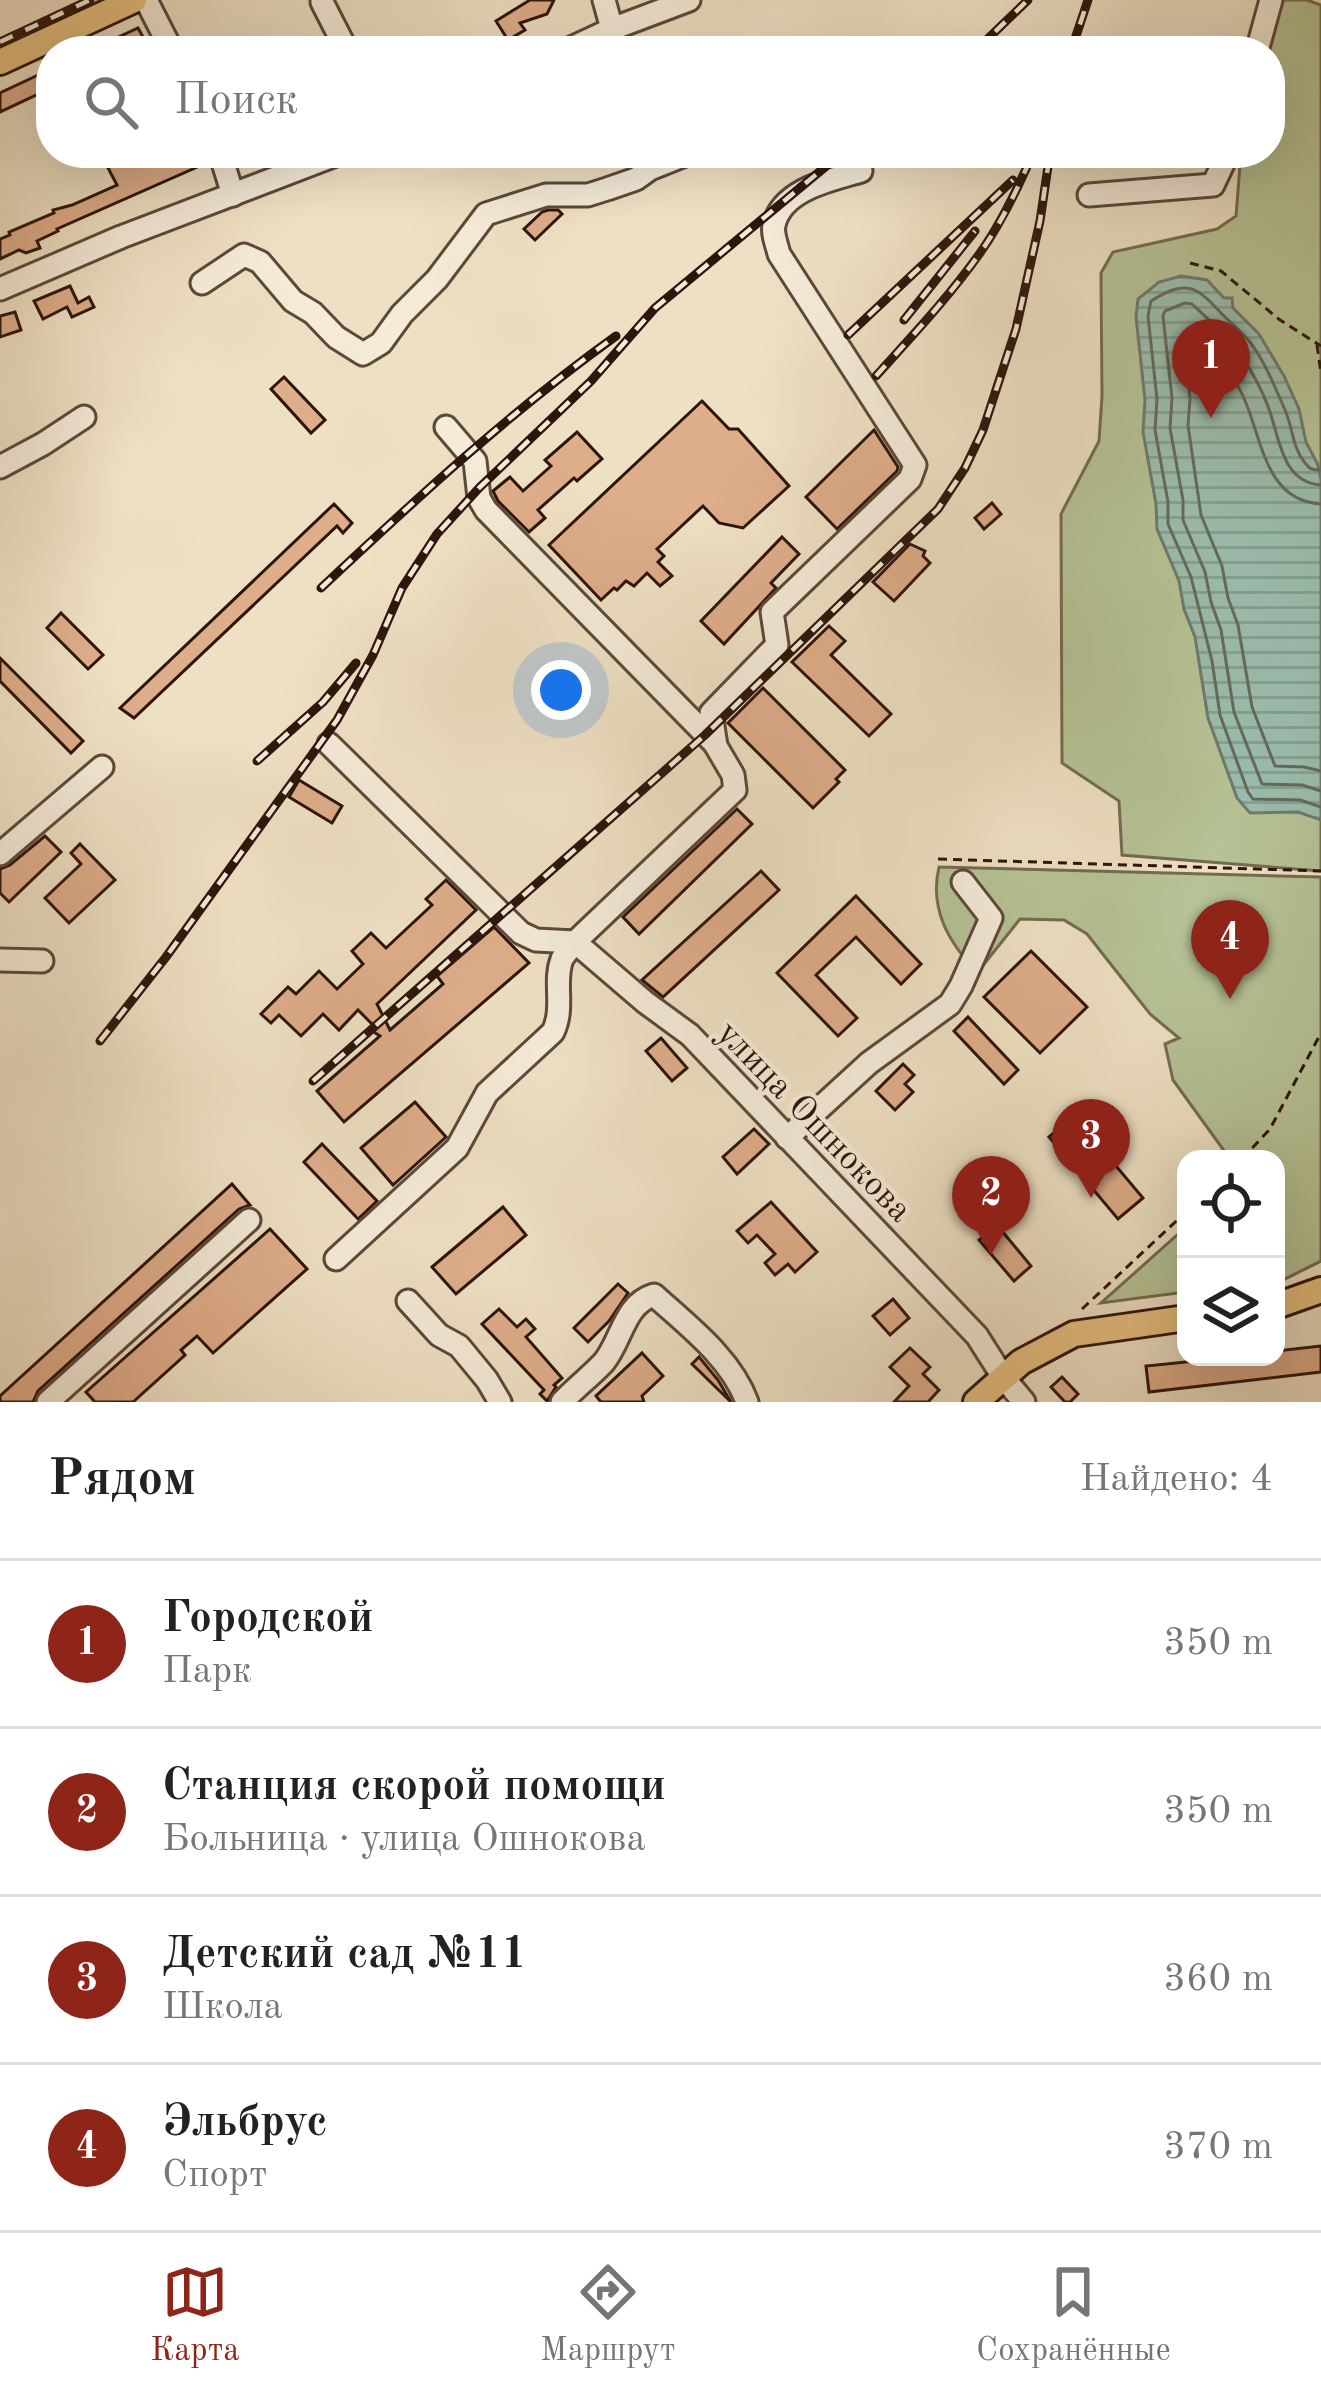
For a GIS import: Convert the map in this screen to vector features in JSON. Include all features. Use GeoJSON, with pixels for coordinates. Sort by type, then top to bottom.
{"type":"FeatureCollection","features":[{"type":"Feature","properties":{"kind":"main road"},"geometry":{"type":"LineString","coordinates":[[56,36],[134,0]]}},
{"type":"Feature","properties":{"kind":"main road"},"geometry":{"type":"LineString","coordinates":[[0,62],[36,45]]}},
{"type":"Feature","properties":{"kind":"main road"},"geometry":{"type":"LineString","coordinates":[[1285,1303],[1321,1290]]}},
{"type":"Feature","properties":{"kind":"main road"},"geometry":{"type":"LineString","coordinates":[[976,1402],[1022,1362],[1074,1334],[1177,1319]]}},
{"type":"Feature","properties":{"kind":"street"},"geometry":{"type":"LineString","coordinates":[[146,0],[164,36]]}},
{"type":"Feature","properties":{"kind":"street"},"geometry":{"type":"LineString","coordinates":[[604,0],[612,36]]}},
{"type":"Feature","properties":{"kind":"street"},"geometry":{"type":"LineString","coordinates":[[621,36],[689,0]]}},
{"type":"Feature","properties":{"kind":"street"},"geometry":{"type":"LineString","coordinates":[[1261,36],[1271,0]]}},
{"type":"Feature","properties":{"kind":"street"},"geometry":{"type":"LineString","coordinates":[[322,2],[339,36]]}},
{"type":"Feature","properties":{"kind":"street"},"geometry":{"type":"LineString","coordinates":[[224,168],[232,195]]}},
{"type":"Feature","properties":{"kind":"street"},"geometry":{"type":"LineString","coordinates":[[0,289],[301,168]]}},
{"type":"Feature","properties":{"kind":"street"},"geometry":{"type":"LineString","coordinates":[[637,179],[639,168]]}},
{"type":"Feature","properties":{"kind":"street"},"geometry":{"type":"LineString","coordinates":[[202,283],[244,254],[260,262],[293,301],[363,354],[381,343],[486,214],[546,195],[587,195],[637,179],[652,168]]}},
{"type":"Feature","properties":{"kind":"street"},"geometry":{"type":"LineString","coordinates":[[1089,196],[1213,185],[1221,168]]}},
{"type":"Feature","properties":{"kind":"street"},"geometry":{"type":"LineString","coordinates":[[716,746],[711,713],[776,645],[772,612],[910,479],[915,465],[779,254],[775,238],[774,225],[794,196],[861,171]]}},
{"type":"Feature","properties":{"kind":"street"},"geometry":{"type":"LineString","coordinates":[[0,467],[84,417]]}},
{"type":"Feature","properties":{"kind":"street"},"geometry":{"type":"LineString","coordinates":[[336,1259],[457,1148],[487,1093],[554,1032],[561,1004],[562,958],[575,942],[735,790],[733,775],[716,746],[486,510],[479,498],[476,461],[446,427]]}},
{"type":"Feature","properties":{"kind":"street"},"geometry":{"type":"LineString","coordinates":[[329,744],[521,933],[536,940],[575,942]]}},
{"type":"Feature","properties":{"kind":"street"},"geometry":{"type":"LineString","coordinates":[[0,854],[102,767]]}},
{"type":"Feature","properties":{"kind":"street"},"geometry":{"type":"LineString","coordinates":[[787,1138],[869,1063],[950,1004],[991,918],[963,882]]}},
{"type":"Feature","properties":{"kind":"street","name":"улица Ошнокова"},"geometry":{"type":"LineString","coordinates":[[575,942],[690,1035],[977,1336],[1024,1402]]}},
{"type":"Feature","properties":{"kind":"street"},"geometry":{"type":"LineString","coordinates":[[0,960],[42,962]]}},
{"type":"Feature","properties":{"kind":"street"},"geometry":{"type":"LineString","coordinates":[[48,1402],[249,1220]]}},
{"type":"Feature","properties":{"kind":"street"},"geometry":{"type":"LineString","coordinates":[[562,1402],[604,1361],[634,1308],[654,1295],[725,1364],[740,1383],[746,1402]]}},
{"type":"Feature","properties":{"kind":"street"},"geometry":{"type":"LineString","coordinates":[[408,1301],[439,1334],[459,1346],[500,1402]]}},
{"type":"Feature","properties":{"kind":"path"},"geometry":{"type":"LineString","coordinates":[[1190,263],[1221,271],[1280,320],[1319,344],[1321,373]]}},
{"type":"Feature","properties":{"kind":"path"},"geometry":{"type":"LineString","coordinates":[[938,859],[1321,871]]}},
{"type":"Feature","properties":{"kind":"path"},"geometry":{"type":"LineString","coordinates":[[1250,1150],[1270,1129],[1321,1033]]}},
{"type":"Feature","properties":{"kind":"path"},"geometry":{"type":"LineString","coordinates":[[1082,1309],[1177,1220]]}},
{"type":"Feature","properties":{"kind":"shaded area"},"geometry":{"type":"Polygon","coordinates":[[[1277,0],[1321,5],[1321,871],[1122,855],[1119,801],[1062,763],[1061,514],[1099,441],[1101,273],[1113,252],[1217,229],[1236,216],[1240,168],[1285,168],[1285,36],[1266,36],[1277,0]]]}},
{"type":"Feature","properties":{"kind":"shaded area"},"geometry":{"type":"Polygon","coordinates":[[[939,867],[1321,877],[1321,1261],[1285,1279],[1285,1150],[1224,1150],[1173,1080],[1165,1044],[1179,1038],[1150,1014],[1087,934],[1064,920],[1020,919],[977,973],[944,924],[939,867]]]}},
{"type":"Feature","properties":{"kind":"shaded area"},"geometry":{"type":"Polygon","coordinates":[[[1177,1235],[1177,1293],[1101,1303],[1177,1235]]]}},
{"type":"Feature","properties":{"kind":"water"},"geometry":{"type":"Polygon","coordinates":[[[1181,276],[1207,280],[1224,298],[1232,298],[1233,308],[1259,334],[1299,409],[1306,442],[1318,465],[1321,820],[1298,812],[1250,813],[1237,798],[1208,718],[1195,637],[1179,581],[1157,529],[1143,432],[1145,400],[1136,317],[1138,299],[1159,282],[1181,276]]]}},
{"type":"Feature","properties":{"kind":"building"},"geometry":{"type":"Polygon","coordinates":[[[530,0],[554,0],[547,14],[520,23],[525,30],[515,36],[505,36],[496,21],[530,0]]]}},
{"type":"Feature","properties":{"kind":"building"},"geometry":{"type":"Polygon","coordinates":[[[36,76],[36,95],[0,112],[0,93],[36,76]]]}},
{"type":"Feature","properties":{"kind":"building"},"geometry":{"type":"Polygon","coordinates":[[[108,168],[195,168],[57,229],[37,241],[40,248],[26,253],[19,250],[0,259],[0,239],[9,232],[117,185],[108,168]]]}},
{"type":"Feature","properties":{"kind":"building"},"geometry":{"type":"Polygon","coordinates":[[[548,210],[562,214],[535,240],[524,229],[548,210]]]}},
{"type":"Feature","properties":{"kind":"building"},"geometry":{"type":"Polygon","coordinates":[[[70,286],[78,303],[89,297],[94,307],[72,317],[67,307],[43,319],[34,301],[70,286]]]}},
{"type":"Feature","properties":{"kind":"building"},"geometry":{"type":"Polygon","coordinates":[[[15,312],[21,330],[0,337],[0,316],[15,312]]]}},
{"type":"Feature","properties":{"kind":"building"},"geometry":{"type":"Polygon","coordinates":[[[284,377],[325,420],[311,433],[271,389],[284,377]]]}},
{"type":"Feature","properties":{"kind":"building"},"geometry":{"type":"Polygon","coordinates":[[[702,401],[729,429],[738,429],[789,486],[743,528],[719,523],[703,506],[657,549],[664,556],[658,562],[672,576],[660,586],[647,573],[634,586],[626,581],[601,600],[549,545],[702,401]]]}},
{"type":"Feature","properties":{"kind":"building"},"geometry":{"type":"Polygon","coordinates":[[[874,430],[897,471],[837,529],[806,497],[874,430]]]}},
{"type":"Feature","properties":{"kind":"building"},"geometry":{"type":"Polygon","coordinates":[[[577,432],[602,459],[538,510],[545,518],[529,532],[493,491],[510,477],[523,491],[551,466],[545,460],[577,432]]]}},
{"type":"Feature","properties":{"kind":"building"},"geometry":{"type":"Polygon","coordinates":[[[992,503],[1001,514],[984,529],[975,518],[992,503]]]}},
{"type":"Feature","properties":{"kind":"building"},"geometry":{"type":"Polygon","coordinates":[[[334,504],[352,523],[343,533],[337,526],[134,718],[120,708],[334,504]]]}},
{"type":"Feature","properties":{"kind":"building"},"geometry":{"type":"Polygon","coordinates":[[[782,537],[799,554],[771,583],[776,588],[724,644],[701,621],[782,537]]]}},
{"type":"Feature","properties":{"kind":"building"},"geometry":{"type":"Polygon","coordinates":[[[910,544],[925,551],[923,556],[930,563],[894,601],[873,582],[910,544]]]}},
{"type":"Feature","properties":{"kind":"building"},"geometry":{"type":"Polygon","coordinates":[[[61,613],[103,655],[88,669],[47,628],[61,613]]]}},
{"type":"Feature","properties":{"kind":"building"},"geometry":{"type":"Polygon","coordinates":[[[829,626],[845,641],[831,655],[891,714],[869,736],[792,662],[829,626]]]}},
{"type":"Feature","properties":{"kind":"building"},"geometry":{"type":"Polygon","coordinates":[[[0,658],[83,741],[71,753],[0,681],[0,658]]]}},
{"type":"Feature","properties":{"kind":"building"},"geometry":{"type":"Polygon","coordinates":[[[763,688],[845,770],[813,808],[728,723],[763,688]]]}},
{"type":"Feature","properties":{"kind":"building"},"geometry":{"type":"Polygon","coordinates":[[[299,780],[342,806],[332,823],[289,797],[299,780]]]}},
{"type":"Feature","properties":{"kind":"building"},"geometry":{"type":"Polygon","coordinates":[[[737,809],[752,824],[639,934],[623,917],[737,809]]]}},
{"type":"Feature","properties":{"kind":"building"},"geometry":{"type":"Polygon","coordinates":[[[45,836],[61,852],[9,902],[0,893],[0,869],[45,836]]]}},
{"type":"Feature","properties":{"kind":"building"},"geometry":{"type":"Polygon","coordinates":[[[80,844],[115,880],[69,923],[45,898],[81,864],[71,853],[80,844]]]}},
{"type":"Feature","properties":{"kind":"building"},"geometry":{"type":"Polygon","coordinates":[[[761,871],[779,890],[663,997],[642,980],[761,871]]]}},
{"type":"Feature","properties":{"kind":"building"},"geometry":{"type":"Polygon","coordinates":[[[446,880],[476,910],[377,1004],[390,1030],[443,984],[437,976],[494,927],[529,963],[344,1122],[317,1091],[380,1036],[372,1031],[376,1028],[358,1010],[339,1030],[323,1014],[301,1036],[279,1015],[271,1023],[261,1014],[288,987],[296,994],[319,971],[337,989],[363,964],[352,951],[371,933],[386,948],[432,905],[426,899],[446,880]]]}},
{"type":"Feature","properties":{"kind":"building"},"geometry":{"type":"Polygon","coordinates":[[[856,896],[921,964],[901,984],[856,937],[816,975],[857,1018],[838,1036],[777,973],[856,896]]]}},
{"type":"Feature","properties":{"kind":"building"},"geometry":{"type":"Polygon","coordinates":[[[1031,951],[1087,1007],[1040,1053],[984,997],[1031,951]]]}},
{"type":"Feature","properties":{"kind":"building"},"geometry":{"type":"Polygon","coordinates":[[[968,1017],[1018,1070],[1004,1084],[954,1031],[968,1017]]]}},
{"type":"Feature","properties":{"kind":"building"},"geometry":{"type":"Polygon","coordinates":[[[661,1038],[687,1068],[672,1081],[646,1051],[661,1038]]]}},
{"type":"Feature","properties":{"kind":"building"},"geometry":{"type":"Polygon","coordinates":[[[903,1064],[914,1075],[905,1084],[913,1092],[895,1110],[876,1091],[903,1064]]]}},
{"type":"Feature","properties":{"kind":"building"},"geometry":{"type":"Polygon","coordinates":[[[415,1102],[446,1137],[393,1185],[361,1148],[415,1102]]]}},
{"type":"Feature","properties":{"kind":"building"},"geometry":{"type":"Polygon","coordinates":[[[1074,1116],[1143,1198],[1118,1219],[1049,1137],[1074,1116]]]}},
{"type":"Feature","properties":{"kind":"building"},"geometry":{"type":"Polygon","coordinates":[[[754,1129],[769,1144],[737,1174],[723,1157],[754,1129]]]}},
{"type":"Feature","properties":{"kind":"building"},"geometry":{"type":"Polygon","coordinates":[[[322,1144],[377,1201],[358,1219],[304,1162],[322,1144]]]}},
{"type":"Feature","properties":{"kind":"building"},"geometry":{"type":"Polygon","coordinates":[[[232,1184],[250,1205],[239,1209],[38,1391],[33,1402],[0,1402],[0,1396],[232,1184]]]}},
{"type":"Feature","properties":{"kind":"building"},"geometry":{"type":"Polygon","coordinates":[[[771,1202],[817,1252],[795,1272],[788,1264],[775,1275],[765,1263],[775,1254],[757,1235],[748,1243],[737,1231],[771,1202]]]}},
{"type":"Feature","properties":{"kind":"building"},"geometry":{"type":"Polygon","coordinates":[[[503,1207],[526,1235],[456,1294],[432,1267],[503,1207]]]}},
{"type":"Feature","properties":{"kind":"building"},"geometry":{"type":"Polygon","coordinates":[[[997,1225],[1031,1266],[1014,1281],[979,1240],[997,1225]]]}},
{"type":"Feature","properties":{"kind":"building"},"geometry":{"type":"Polygon","coordinates":[[[270,1229],[307,1269],[213,1353],[197,1336],[181,1350],[185,1355],[133,1402],[95,1402],[86,1392],[270,1229]]]}},
{"type":"Feature","properties":{"kind":"building"},"geometry":{"type":"Polygon","coordinates":[[[618,1284],[628,1293],[588,1342],[574,1328],[618,1284]]]}},
{"type":"Feature","properties":{"kind":"building"},"geometry":{"type":"Polygon","coordinates":[[[893,1299],[909,1318],[890,1335],[873,1316],[893,1299]]]}},
{"type":"Feature","properties":{"kind":"building"},"geometry":{"type":"Polygon","coordinates":[[[499,1309],[517,1327],[526,1319],[535,1329],[526,1337],[562,1378],[547,1401],[540,1394],[544,1390],[482,1324],[499,1309]]]}},
{"type":"Feature","properties":{"kind":"building"},"geometry":{"type":"Polygon","coordinates":[[[1321,1346],[1321,1372],[1149,1392],[1146,1366],[1285,1366],[1285,1350],[1321,1346]]]}},
{"type":"Feature","properties":{"kind":"building"},"geometry":{"type":"Polygon","coordinates":[[[910,1348],[930,1367],[923,1374],[939,1390],[928,1402],[894,1402],[909,1386],[890,1367],[910,1348]]]}},
{"type":"Feature","properties":{"kind":"building"},"geometry":{"type":"Polygon","coordinates":[[[642,1353],[663,1376],[642,1396],[644,1402],[601,1402],[596,1396],[642,1353]]]}},
{"type":"Feature","properties":{"kind":"building"},"geometry":{"type":"Polygon","coordinates":[[[699,1357],[718,1380],[731,1402],[692,1364],[699,1357]]]}},
{"type":"Feature","properties":{"kind":"building"},"geometry":{"type":"Polygon","coordinates":[[[1062,1377],[1078,1394],[1070,1402],[1051,1387],[1062,1377]]]}},
{"type":"Feature","properties":{"kind":"railway"},"geometry":{"type":"LineString","coordinates":[[0,42],[90,0]]}},
{"type":"Feature","properties":{"kind":"railway"},"geometry":{"type":"LineString","coordinates":[[991,36],[1028,0]]}},
{"type":"Feature","properties":{"kind":"railway"},"geometry":{"type":"LineString","coordinates":[[1076,36],[1088,0]]}},
{"type":"Feature","properties":{"kind":"railway"},"geometry":{"type":"LineString","coordinates":[[100,1041],[337,720],[402,588],[437,534],[591,381],[655,308],[824,168]]}},
{"type":"Feature","properties":{"kind":"railway"},"geometry":{"type":"LineString","coordinates":[[876,376],[980,253],[1026,168]]}},
{"type":"Feature","properties":{"kind":"railway"},"geometry":{"type":"LineString","coordinates":[[313,1081],[705,735],[938,509],[983,430],[1016,329],[1048,168]]}},
{"type":"Feature","properties":{"kind":"railway"},"geometry":{"type":"LineString","coordinates":[[848,335],[1013,180]]}},
{"type":"Feature","properties":{"kind":"railway"},"geometry":{"type":"LineString","coordinates":[[904,320],[975,231]]}},
{"type":"Feature","properties":{"kind":"railway"},"geometry":{"type":"LineString","coordinates":[[321,588],[501,426],[616,336]]}},
{"type":"Feature","properties":{"kind":"railway"},"geometry":{"type":"LineString","coordinates":[[257,761],[323,702],[356,663]]}},
{"type":"Feature","properties":{"kind":"place","name":"Городской"},"geometry":{"type":"Point","coordinates":[1211,418]}},
{"type":"Feature","properties":{"kind":"place","name":"Эльбрус"},"geometry":{"type":"Point","coordinates":[1230,999]}},
{"type":"Feature","properties":{"kind":"place","name":"Детский сад №11"},"geometry":{"type":"Point","coordinates":[1091,1198]}},
{"type":"Feature","properties":{"kind":"place","name":"Станция скорой помощи"},"geometry":{"type":"Point","coordinates":[991,1255]}}]}
